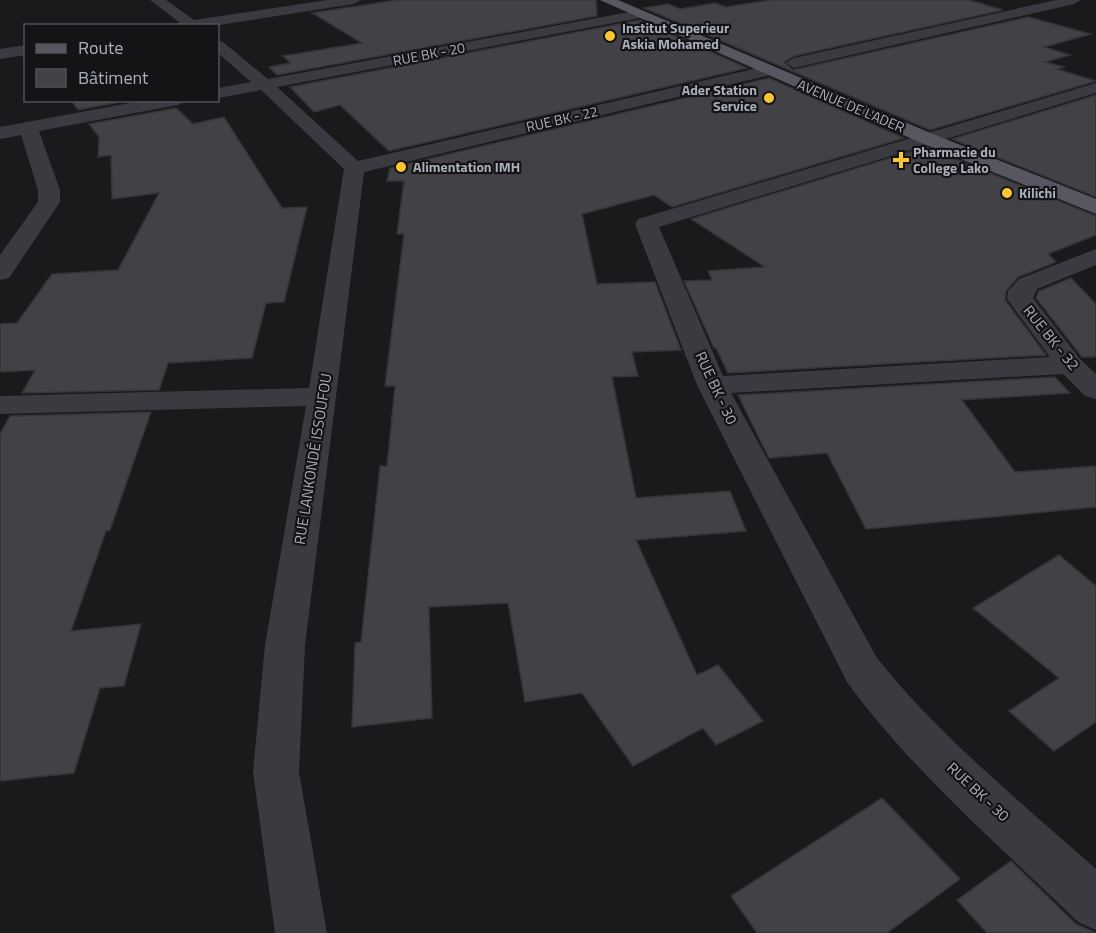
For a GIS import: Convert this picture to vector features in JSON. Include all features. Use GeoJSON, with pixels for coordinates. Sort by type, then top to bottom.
{"type":"FeatureCollection","features":[{"type":"Feature","properties":{"kind":"main road","name":"AVENUE DE L'ADER"},"geometry":{"type":"LineString","coordinates":[[607,0],[926,138],[1096,207]]}},
{"type":"Feature","properties":{"kind":"street"},"geometry":{"type":"LineString","coordinates":[[157,0],[188,24]]}},
{"type":"Feature","properties":{"kind":"street"},"geometry":{"type":"LineString","coordinates":[[196,24],[354,0]]}},
{"type":"Feature","properties":{"kind":"street"},"geometry":{"type":"LineString","coordinates":[[794,63],[1077,2]]}},
{"type":"Feature","properties":{"kind":"street","name":"RUE BK - 20"},"geometry":{"type":"LineString","coordinates":[[219,93],[640,14]]}},
{"type":"Feature","properties":{"kind":"street"},"geometry":{"type":"LineString","coordinates":[[219,46],[265,85],[354,168]]}},
{"type":"Feature","properties":{"kind":"street"},"geometry":{"type":"LineString","coordinates":[[0,54],[24,50]]}},
{"type":"Feature","properties":{"kind":"street","name":"RUE BK - 22"},"geometry":{"type":"LineString","coordinates":[[354,168],[770,70]]}},
{"type":"Feature","properties":{"kind":"street","name":"RUE BK - 30"},"geometry":{"type":"LineString","coordinates":[[1096,88],[646,224],[712,385],[862,670],[887,703],[920,738],[1096,904]]}},
{"type":"Feature","properties":{"kind":"street"},"geometry":{"type":"LineString","coordinates":[[0,134],[167,102]]}},
{"type":"Feature","properties":{"kind":"street"},"geometry":{"type":"LineString","coordinates":[[4,264],[49,202],[49,190],[28,128]]}},
{"type":"Feature","properties":{"kind":"street","name":"RUE LANKONDÉ ISSOUFOU"},"geometry":{"type":"LineString","coordinates":[[301,933],[276,772],[285,645],[323,397],[354,168]]}},
{"type":"Feature","properties":{"kind":"street","name":"RUE BK - 32"},"geometry":{"type":"LineString","coordinates":[[1096,256],[1028,285],[1021,291],[1020,299],[1070,364],[1096,390]]}},
{"type":"Feature","properties":{"kind":"street"},"geometry":{"type":"LineString","coordinates":[[712,385],[1070,364]]}},
{"type":"Feature","properties":{"kind":"street"},"geometry":{"type":"LineString","coordinates":[[0,405],[323,397]]}},
{"type":"Feature","properties":{"kind":"building"},"geometry":{"type":"Polygon","coordinates":[[[397,0],[596,0],[597,16],[277,75],[269,67],[291,63],[283,56],[362,43],[312,13],[397,0]]]}},
{"type":"Feature","properties":{"kind":"building"},"geometry":{"type":"Polygon","coordinates":[[[770,0],[969,0],[1003,10],[794,56],[784,62],[793,70],[1028,17],[1091,34],[1044,47],[1070,55],[1045,62],[1064,67],[1057,69],[1096,81],[930,130],[644,8],[668,4],[680,9],[715,3],[726,7],[770,0]]]}},
{"type":"Feature","properties":{"kind":"building"},"geometry":{"type":"Polygon","coordinates":[[[640,20],[747,68],[389,151],[340,105],[314,112],[290,87],[640,20]]]}},
{"type":"Feature","properties":{"kind":"building"},"geometry":{"type":"Polygon","coordinates":[[[769,78],[904,138],[672,207],[654,195],[582,214],[597,284],[655,282],[681,350],[632,352],[638,376],[612,377],[636,498],[730,491],[746,531],[636,540],[697,675],[718,665],[763,721],[716,745],[703,728],[633,766],[582,693],[525,702],[508,603],[429,607],[432,718],[352,727],[355,643],[361,642],[380,466],[387,466],[395,386],[385,386],[404,234],[397,234],[404,181],[387,181],[390,168],[769,78]]]}},
{"type":"Feature","properties":{"kind":"building"},"geometry":{"type":"Polygon","coordinates":[[[1096,95],[1096,197],[952,139],[1096,95]]]}},
{"type":"Feature","properties":{"kind":"building"},"geometry":{"type":"Polygon","coordinates":[[[72,102],[115,103],[78,110],[72,102]]]}},
{"type":"Feature","properties":{"kind":"building"},"geometry":{"type":"Polygon","coordinates":[[[176,108],[193,124],[224,117],[282,208],[307,207],[284,302],[266,303],[252,358],[168,363],[159,390],[22,393],[35,370],[0,372],[0,324],[17,323],[52,274],[118,270],[159,193],[112,199],[111,155],[98,157],[99,137],[89,124],[176,108]]]}},
{"type":"Feature","properties":{"kind":"building"},"geometry":{"type":"Polygon","coordinates":[[[926,147],[1096,216],[1096,235],[1048,254],[1056,262],[1018,277],[1006,291],[1005,300],[1046,355],[728,373],[714,348],[684,281],[712,280],[708,271],[765,267],[691,219],[926,147]]]}},
{"type":"Feature","properties":{"kind":"building"},"geometry":{"type":"Polygon","coordinates":[[[1071,278],[1096,304],[1096,357],[1082,357],[1036,298],[1039,291],[1071,278]]]}},
{"type":"Feature","properties":{"kind":"building"},"geometry":{"type":"Polygon","coordinates":[[[1055,377],[1070,393],[962,400],[1015,472],[1096,466],[1096,507],[866,529],[827,453],[769,458],[738,395],[1055,377]]]}},
{"type":"Feature","properties":{"kind":"building"},"geometry":{"type":"Polygon","coordinates":[[[151,412],[110,530],[106,531],[71,631],[141,624],[124,686],[100,688],[74,773],[0,781],[0,434],[10,416],[151,412]]]}},
{"type":"Feature","properties":{"kind":"building"},"geometry":{"type":"Polygon","coordinates":[[[1059,555],[1096,586],[1096,722],[1054,751],[1009,711],[1059,678],[973,608],[1059,555]]]}},
{"type":"Feature","properties":{"kind":"building"},"geometry":{"type":"Polygon","coordinates":[[[882,798],[960,879],[887,933],[757,933],[731,896],[882,798]]]}},
{"type":"Feature","properties":{"kind":"building"},"geometry":{"type":"Polygon","coordinates":[[[1011,861],[1076,924],[1096,933],[987,933],[957,900],[1011,861]]]}},
{"type":"Feature","properties":{"kind":"place","name":"Institut Superieur Askia Mohamed"},"geometry":{"type":"Point","coordinates":[610,36]}},
{"type":"Feature","properties":{"kind":"place","name":"Ader Station Service"},"geometry":{"type":"Point","coordinates":[769,98]}},
{"type":"Feature","properties":{"kind":"place","name":"Pharmacie du College Lako"},"geometry":{"type":"Point","coordinates":[901,160]}},
{"type":"Feature","properties":{"kind":"place","name":"Alimentation IMH"},"geometry":{"type":"Point","coordinates":[401,167]}},
{"type":"Feature","properties":{"kind":"place","name":"Kilichi"},"geometry":{"type":"Point","coordinates":[1007,193]}}]}
